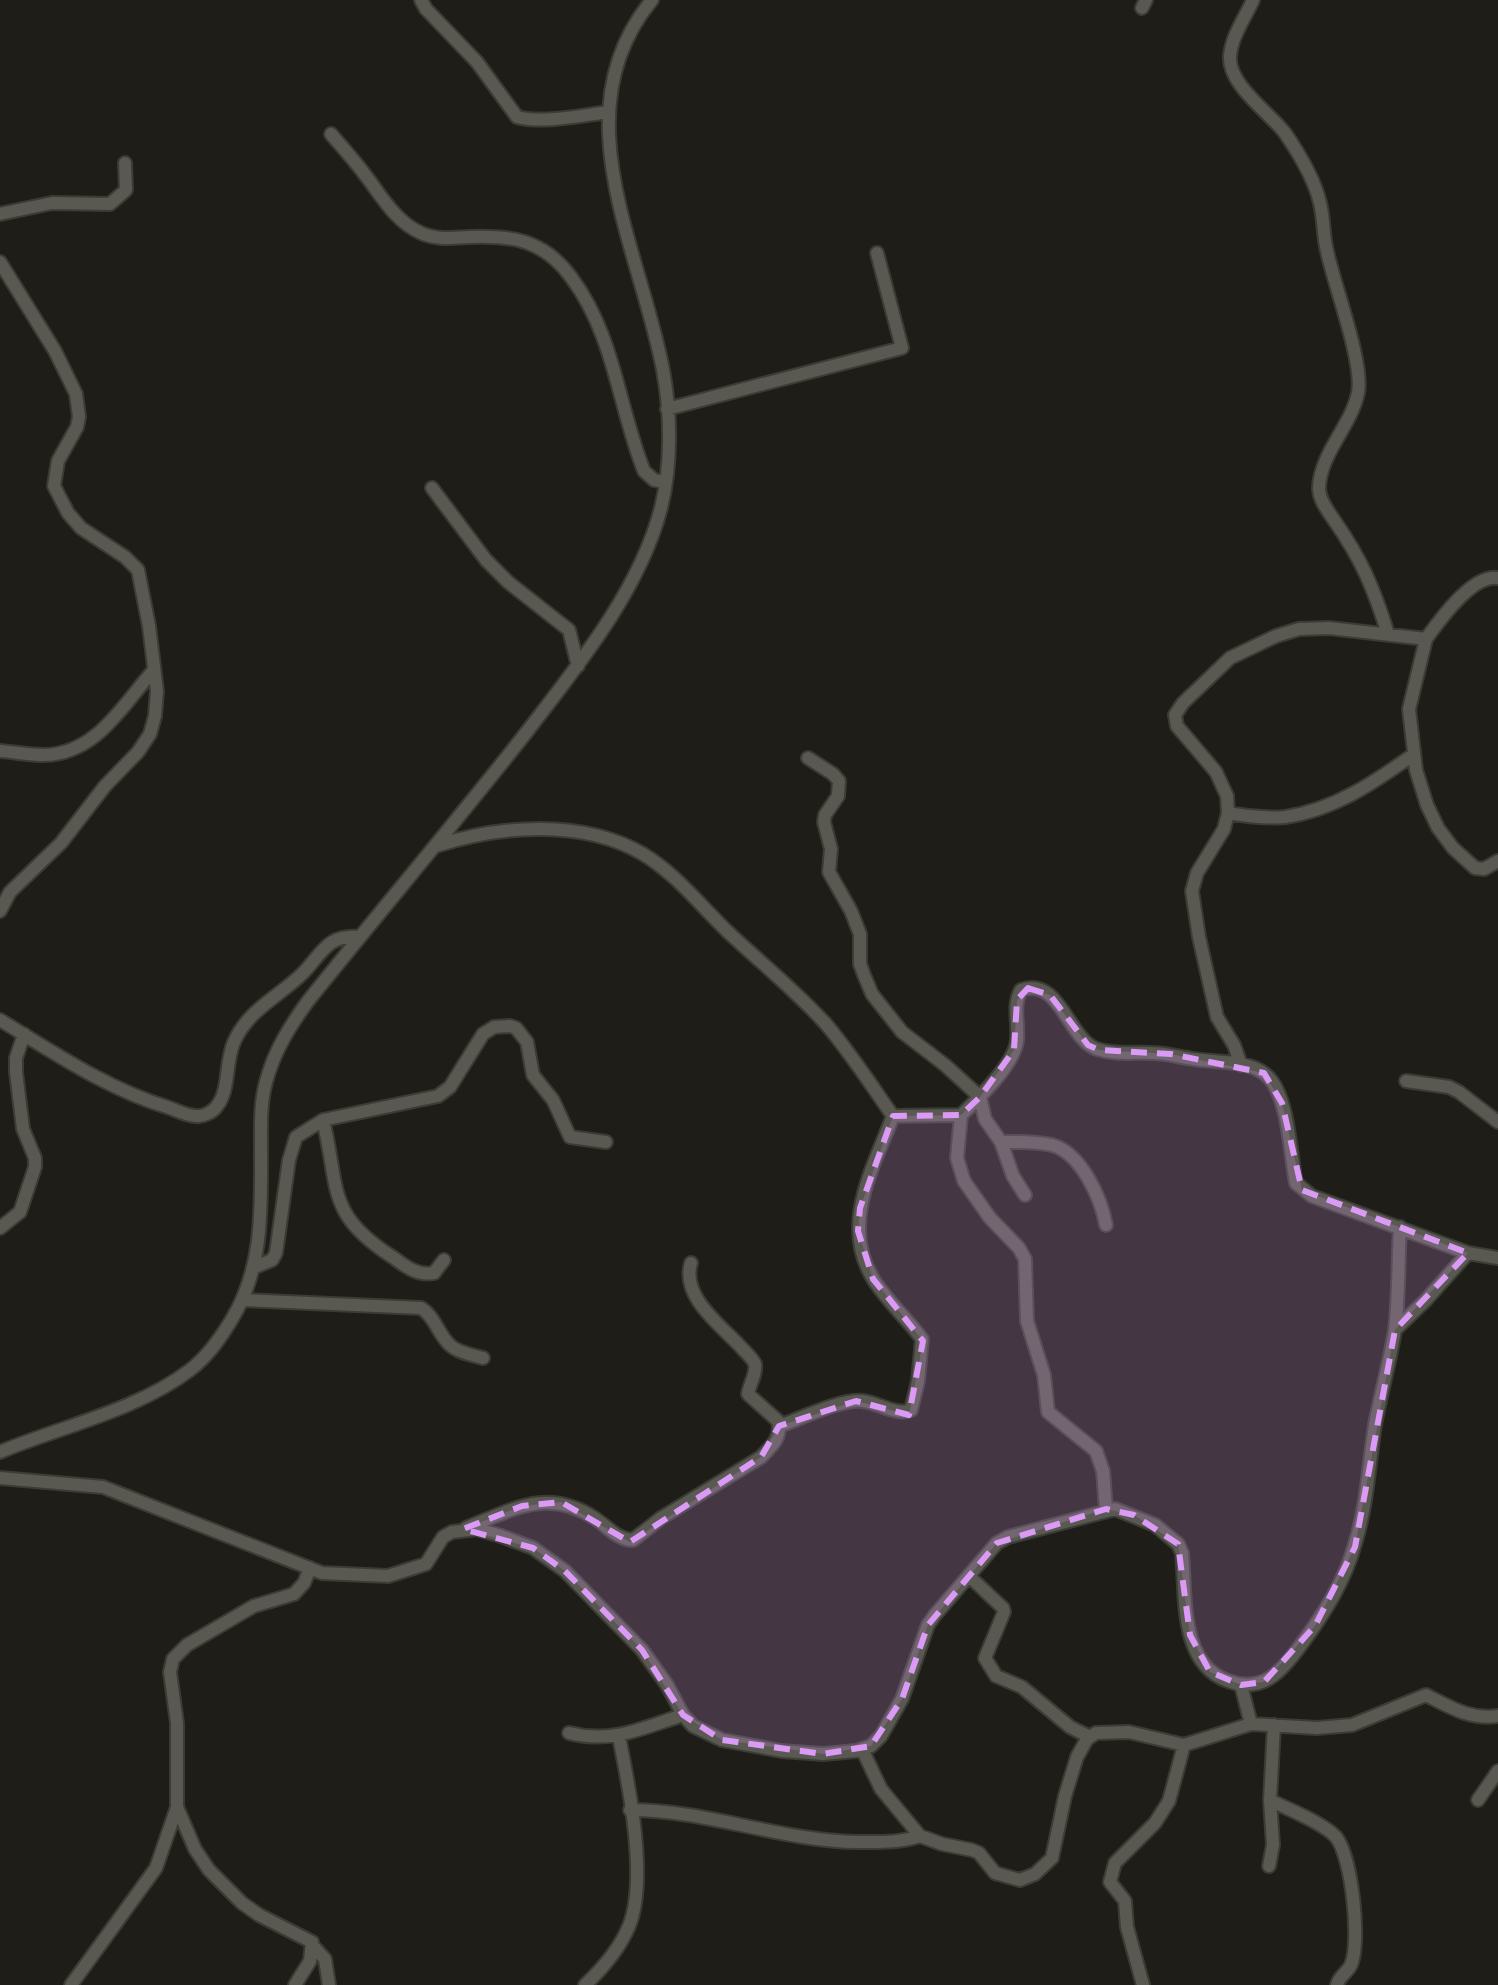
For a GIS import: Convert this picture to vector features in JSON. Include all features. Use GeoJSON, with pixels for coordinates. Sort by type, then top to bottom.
{"type":"FeatureCollection","features":[{"type":"Feature","properties":{"kind":"street"},"geometry":{"type":"LineString","coordinates":[[421,0],[477,62],[517,117],[574,117],[609,112]]}},
{"type":"Feature","properties":{"kind":"street"},"geometry":{"type":"LineString","coordinates":[[0,1452],[139,1399],[189,1371],[209,1354],[243,1300],[255,1267],[261,1203],[261,1108],[274,1057],[289,1029],[359,937],[578,666],[640,567],[654,536],[665,482],[667,409],[663,370],[612,174],[607,133],[612,84],[622,50],[634,24],[652,0]]}},
{"type":"Feature","properties":{"kind":"street"},"geometry":{"type":"LineString","coordinates":[[1253,0],[1234,41],[1231,66],[1239,82],[1284,133],[1320,201],[1326,249],[1358,379],[1358,392],[1322,474],[1319,490],[1324,505],[1357,553],[1374,588],[1388,634]]}},
{"type":"Feature","properties":{"kind":"street"},"geometry":{"type":"LineString","coordinates":[[331,134],[384,202],[401,220],[420,233],[438,238],[494,236],[519,239],[533,245],[571,276],[603,332],[644,471],[654,480],[665,482]]}},
{"type":"Feature","properties":{"kind":"street"},"geometry":{"type":"LineString","coordinates":[[0,214],[52,203],[110,204],[126,190],[125,163]]}},
{"type":"Feature","properties":{"kind":"street"},"geometry":{"type":"LineString","coordinates":[[667,409],[902,348],[877,253]]}},
{"type":"Feature","properties":{"kind":"street"},"geometry":{"type":"LineString","coordinates":[[0,262],[55,351],[76,394],[77,427],[58,461],[54,486],[68,513],[81,528],[125,557],[138,570],[143,585],[157,691],[150,734],[138,752],[105,786],[61,843],[10,892],[0,911]]}},
{"type":"Feature","properties":{"kind":"street"},"geometry":{"type":"LineString","coordinates":[[432,488],[486,560],[508,582],[569,630],[578,666]]}},
{"type":"Feature","properties":{"kind":"street"},"geometry":{"type":"LineString","coordinates":[[1498,578],[1482,581],[1467,591],[1426,639],[1409,709],[1414,754],[1427,805],[1438,828],[1453,848],[1475,868],[1480,870],[1498,861]]}},
{"type":"Feature","properties":{"kind":"street"},"geometry":{"type":"LineString","coordinates":[[1241,1065],[1234,1045],[1217,1017],[1192,891],[1194,880],[1224,829],[1228,813],[1227,796],[1216,772],[1177,726],[1175,715],[1183,703],[1230,658],[1276,636],[1299,629],[1329,628],[1426,639]]}},
{"type":"Feature","properties":{"kind":"street"},"geometry":{"type":"LineString","coordinates":[[0,751],[45,755],[65,751],[87,740],[118,715],[154,670]]}},
{"type":"Feature","properties":{"kind":"street"},"geometry":{"type":"LineString","coordinates":[[1228,813],[1285,817],[1312,809],[1358,792],[1414,754]]}},
{"type":"Feature","properties":{"kind":"street"},"geometry":{"type":"LineString","coordinates":[[808,758],[839,781],[838,796],[826,810],[824,822],[831,849],[829,872],[860,934],[860,964],[872,994],[902,1032],[980,1097],[985,1119],[1001,1142],[1013,1176],[1025,1195]]}},
{"type":"Feature","properties":{"kind":"street"},"geometry":{"type":"LineString","coordinates":[[434,847],[498,830],[536,828],[587,835],[629,847],[644,855],[680,883],[817,1015],[893,1116]]}},
{"type":"Feature","properties":{"kind":"street"},"geometry":{"type":"LineString","coordinates":[[0,1020],[112,1086],[159,1105],[196,1116],[205,1115],[218,1105],[224,1093],[227,1062],[233,1043],[251,1016],[301,975],[331,940],[345,935],[359,937]]}},
{"type":"Feature","properties":{"kind":"street"},"geometry":{"type":"LineString","coordinates":[[1106,1509],[1103,1471],[1096,1451],[1048,1412],[1044,1375],[1027,1321],[1025,1259],[964,1181],[957,1158],[961,1115],[980,1097],[1014,1050],[1017,1000],[1021,990],[1042,990],[1050,995],[1088,1045],[1099,1050],[1171,1054],[1241,1065],[1264,1073],[1277,1090],[1282,1103],[1296,1183],[1302,1190],[1468,1253],[1498,1258]]}},
{"type":"Feature","properties":{"kind":"street"},"geometry":{"type":"LineString","coordinates":[[255,1267],[266,1263],[276,1253],[289,1160],[296,1137],[323,1120],[438,1096],[450,1087],[483,1034],[494,1027],[516,1028],[527,1042],[533,1075],[553,1100],[570,1137],[606,1142]]}},
{"type":"Feature","properties":{"kind":"street"},"geometry":{"type":"LineString","coordinates":[[0,1228],[20,1212],[35,1167],[35,1158],[23,1129],[16,1072],[16,1058],[24,1034]]}},
{"type":"Feature","properties":{"kind":"street"},"geometry":{"type":"LineString","coordinates":[[1406,1081],[1439,1085],[1459,1092],[1498,1122]]}},
{"type":"Feature","properties":{"kind":"street"},"geometry":{"type":"LineString","coordinates":[[893,1116],[961,1115]]}},
{"type":"Feature","properties":{"kind":"street"},"geometry":{"type":"LineString","coordinates":[[779,1426],[847,1402],[862,1401],[904,1412],[911,1410],[922,1360],[922,1339],[873,1279],[857,1223],[865,1190],[893,1116]]}},
{"type":"Feature","properties":{"kind":"street"},"geometry":{"type":"LineString","coordinates":[[323,1120],[338,1196],[357,1231],[417,1272],[434,1273],[444,1260]]}},
{"type":"Feature","properties":{"kind":"street"},"geometry":{"type":"LineString","coordinates":[[1001,1142],[1051,1145],[1062,1151],[1082,1170],[1098,1194],[1106,1225]]}},
{"type":"Feature","properties":{"kind":"street"},"geometry":{"type":"LineString","coordinates":[[463,1529],[477,1529],[533,1548],[565,1571],[642,1650],[683,1715],[704,1733],[722,1740],[782,1751],[823,1754],[843,1754],[871,1746],[889,1724],[902,1699],[928,1625],[997,1543],[1008,1537],[1106,1509],[1134,1515],[1155,1525],[1178,1544],[1182,1553],[1190,1635],[1195,1651],[1210,1672],[1224,1680],[1252,1685],[1275,1677],[1315,1626],[1344,1573],[1361,1524],[1380,1399],[1395,1330],[1400,1227]]}},
{"type":"Feature","properties":{"kind":"street"},"geometry":{"type":"LineString","coordinates":[[1395,1330],[1468,1253]]}},
{"type":"Feature","properties":{"kind":"street"},"geometry":{"type":"LineString","coordinates":[[0,1478],[103,1487],[322,1573],[388,1576],[426,1564],[443,1537],[540,1502],[561,1502],[592,1516],[624,1539],[633,1540],[661,1518],[761,1457],[777,1438],[779,1426],[775,1416],[749,1397],[748,1391],[755,1374],[753,1361],[702,1306],[688,1279],[691,1263]]}},
{"type":"Feature","properties":{"kind":"street"},"geometry":{"type":"LineString","coordinates":[[243,1300],[421,1308],[455,1349],[483,1358]]}},
{"type":"Feature","properties":{"kind":"street"},"geometry":{"type":"LineString","coordinates":[[71,1985],[156,1868],[177,1807],[177,1723],[170,1672],[173,1659],[187,1645],[254,1606],[294,1594],[304,1583],[310,1568]]}},
{"type":"Feature","properties":{"kind":"street"},"geometry":{"type":"LineString","coordinates":[[969,1576],[1004,1612],[985,1658],[990,1670],[1004,1682],[1022,1687],[1070,1727],[1090,1737]]}},
{"type":"Feature","properties":{"kind":"street"},"geometry":{"type":"LineString","coordinates":[[1241,1685],[1251,1724]]}},
{"type":"Feature","properties":{"kind":"street"},"geometry":{"type":"LineString","coordinates":[[630,1810],[650,1810],[784,1835],[841,1842],[891,1843],[920,1836],[979,1853],[1001,1877],[1020,1880],[1035,1874],[1052,1858],[1077,1757],[1090,1737],[1107,1732],[1129,1732],[1184,1745],[1251,1724],[1317,1728],[1352,1725],[1426,1695],[1458,1712],[1478,1717],[1498,1716]]}},
{"type":"Feature","properties":{"kind":"street"},"geometry":{"type":"LineString","coordinates":[[569,1733],[584,1737],[619,1737],[683,1715]]}},
{"type":"Feature","properties":{"kind":"street"},"geometry":{"type":"LineString","coordinates":[[1269,1866],[1273,1845],[1270,1800],[1274,1725]]}},
{"type":"Feature","properties":{"kind":"street"},"geometry":{"type":"LineString","coordinates":[[585,1985],[612,1954],[631,1923],[639,1857],[619,1737]]}},
{"type":"Feature","properties":{"kind":"street"},"geometry":{"type":"LineString","coordinates":[[1143,1985],[1127,1927],[1125,1901],[1110,1882],[1115,1863],[1155,1823],[1169,1801],[1184,1745]]}},
{"type":"Feature","properties":{"kind":"street"},"geometry":{"type":"LineString","coordinates":[[862,1749],[881,1789],[920,1836]]}},
{"type":"Feature","properties":{"kind":"street"},"geometry":{"type":"LineString","coordinates":[[1478,1800],[1498,1771]]}},
{"type":"Feature","properties":{"kind":"street"},"geometry":{"type":"LineString","coordinates":[[1270,1800],[1332,1833],[1341,1847],[1349,1881],[1355,1935],[1350,1967],[1337,1985]]}},
{"type":"Feature","properties":{"kind":"street"},"geometry":{"type":"LineString","coordinates":[[177,1807],[195,1849],[224,1888],[259,1915],[309,1938],[325,1959],[329,1985]]}},
{"type":"Feature","properties":{"kind":"street"},"geometry":{"type":"LineString","coordinates":[[295,1985],[310,1961],[313,1946]]}},
{"type":"Feature","properties":{"kind":"highlighted area"},"geometry":{"type":"Polygon","coordinates":[[[1028,988],[1050,995],[1088,1045],[1099,1050],[1171,1054],[1264,1073],[1282,1103],[1302,1190],[1468,1253],[1395,1330],[1355,1547],[1315,1626],[1264,1682],[1241,1685],[1210,1672],[1190,1635],[1178,1544],[1134,1515],[1106,1509],[997,1543],[928,1625],[902,1699],[871,1746],[823,1754],[722,1740],[683,1715],[642,1650],[565,1571],[533,1548],[463,1529],[522,1506],[561,1502],[630,1542],[761,1457],[779,1426],[856,1401],[909,1415],[923,1341],[873,1279],[858,1231],[860,1208],[893,1116],[961,1115],[980,1097],[1014,1050],[1017,1000],[1028,988]]]}}]}
